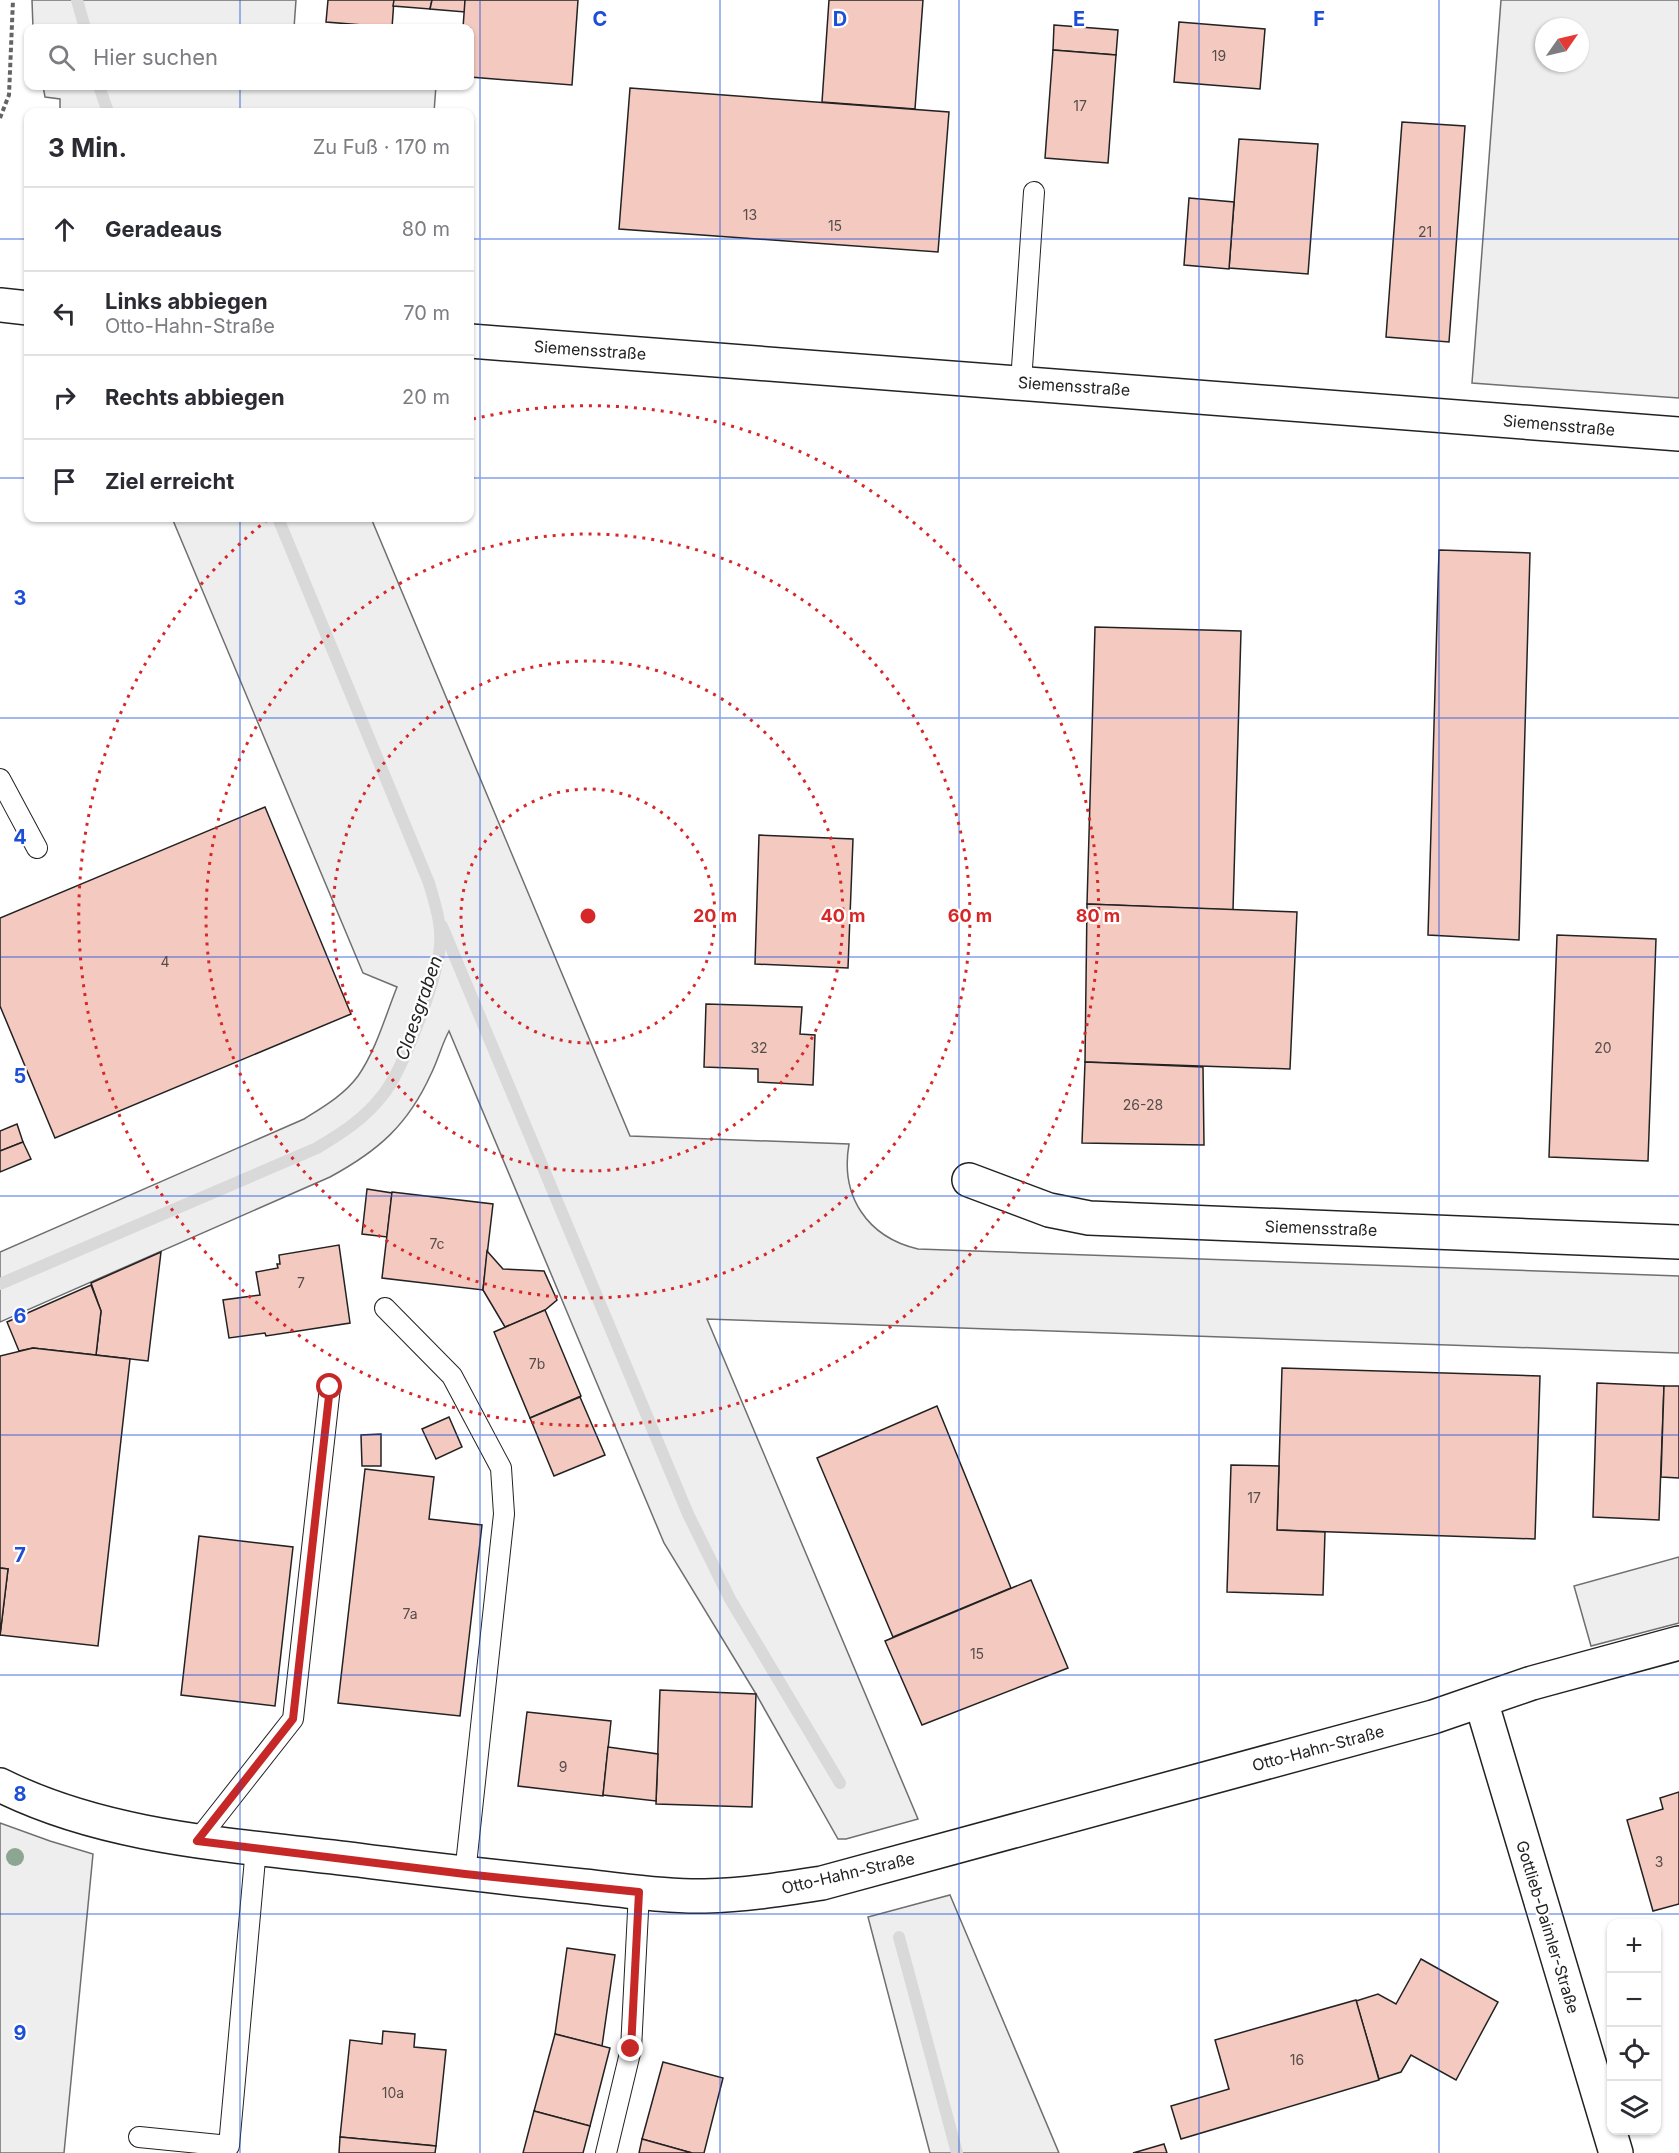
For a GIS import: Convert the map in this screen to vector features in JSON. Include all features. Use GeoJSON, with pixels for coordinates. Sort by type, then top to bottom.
{"type":"FeatureCollection","features":[{"type":"Feature","properties":{"kind":"street"},"geometry":{"type":"LineString","coordinates":[[0,305],[24,308]]}},
{"type":"Feature","properties":{"kind":"street","name":"Siemensstraße"},"geometry":{"type":"LineString","coordinates":[[474,341],[1679,434]]}},
{"type":"Feature","properties":{"kind":"street","name":"Siemensstraße"},"geometry":{"type":"LineString","coordinates":[[969,1180],[1049,1210],[1089,1218],[1679,1242]]}},
{"type":"Feature","properties":{"kind":"street","name":"Otto-Hahn-Straße"},"geometry":{"type":"LineString","coordinates":[[0,1785],[25,1798],[80,1816],[139,1831],[197,1841],[465,1874],[639,1892],[704,1896],[764,1892],[822,1882],[1433,1716],[1532,1683],[1679,1643]]}},
{"type":"Feature","properties":{"kind":"street","name":"Gottlieb-Daimler-Straße"},"geometry":{"type":"LineString","coordinates":[[1481,1701],[1616,2153]]}},
{"type":"Feature","properties":{"kind":"lane"},"geometry":{"type":"LineString","coordinates":[[1021,382],[1034,192]]}},
{"type":"Feature","properties":{"kind":"lane"},"geometry":{"type":"LineString","coordinates":[[0,779],[37,848]]}},
{"type":"Feature","properties":{"kind":"lane"},"geometry":{"type":"LineString","coordinates":[[385,1308],[452,1376],[501,1468],[504,1514],[465,1874]]}},
{"type":"Feature","properties":{"kind":"lane"},"geometry":{"type":"LineString","coordinates":[[197,1841],[293,1719],[330,1387]]}},
{"type":"Feature","properties":{"kind":"lane"},"geometry":{"type":"LineString","coordinates":[[139,2137],[229,2146],[256,1848]]}},
{"type":"Feature","properties":{"kind":"lane"},"geometry":{"type":"LineString","coordinates":[[606,2153],[631,2049],[639,1892]]}},
{"type":"Feature","properties":{"kind":"path"},"geometry":{"type":"LineString","coordinates":[[0,118],[9,95],[13,0]]}},
{"type":"Feature","properties":{"kind":"shaded area"},"geometry":{"type":"Polygon","coordinates":[[[32,0],[296,0],[294,24],[33,24],[32,0]]]}},
{"type":"Feature","properties":{"kind":"shaded area"},"geometry":{"type":"Polygon","coordinates":[[[1501,0],[1679,0],[1679,398],[1472,383],[1501,0]]]}},
{"type":"Feature","properties":{"kind":"shaded area"},"geometry":{"type":"Polygon","coordinates":[[[44,90],[436,90],[434,108],[60,108],[60,99],[45,97],[44,90]]]}},
{"type":"Feature","properties":{"kind":"shaded area"},"geometry":{"type":"Polygon","coordinates":[[[174,522],[373,522],[630,1136],[849,1144],[847,1163],[849,1181],[853,1197],[861,1212],[884,1235],[918,1249],[1679,1276],[1679,1353],[707,1319],[918,1819],[846,1839],[838,1839],[756,1694],[664,1543],[449,1031],[431,1074],[412,1108],[390,1135],[363,1157],[330,1177],[0,1322],[0,1252],[304,1119],[340,1095],[364,1066],[397,987],[363,973],[174,522]]]}},
{"type":"Feature","properties":{"kind":"shaded area"},"geometry":{"type":"Polygon","coordinates":[[[1679,1557],[1679,1623],[1591,1646],[1574,1586],[1679,1557]]]}},
{"type":"Feature","properties":{"kind":"shaded area"},"geometry":{"type":"Polygon","coordinates":[[[0,1823],[93,1854],[64,2153],[0,2153],[0,1823]]]}},
{"type":"Feature","properties":{"kind":"shaded area"},"geometry":{"type":"Polygon","coordinates":[[[950,1895],[1059,2153],[930,2153],[868,1917],[950,1895]]]}},
{"type":"Feature","properties":{"kind":"building"},"geometry":{"type":"Polygon","coordinates":[[[328,0],[394,0],[392,24],[326,22],[328,0]]]}},
{"type":"Feature","properties":{"kind":"building"},"geometry":{"type":"Polygon","coordinates":[[[394,0],[432,0],[430,9],[393,6],[394,0]]]}},
{"type":"Feature","properties":{"kind":"building"},"geometry":{"type":"Polygon","coordinates":[[[432,0],[465,0],[465,12],[430,9],[432,0]]]}},
{"type":"Feature","properties":{"kind":"building"},"geometry":{"type":"Polygon","coordinates":[[[465,0],[578,0],[572,85],[474,77],[474,24],[463,24],[465,0]]]}},
{"type":"Feature","properties":{"kind":"building"},"geometry":{"type":"Polygon","coordinates":[[[829,0],[923,0],[915,109],[822,102],[829,0]]]}},
{"type":"Feature","properties":{"kind":"building"},"geometry":{"type":"Polygon","coordinates":[[[1179,22],[1265,29],[1260,89],[1174,82],[1179,22]]]}},
{"type":"Feature","properties":{"kind":"building"},"geometry":{"type":"Polygon","coordinates":[[[1054,25],[1118,30],[1116,55],[1053,50],[1054,25]]]}},
{"type":"Feature","properties":{"kind":"building"},"geometry":{"type":"Polygon","coordinates":[[[1053,50],[1116,55],[1108,163],[1045,158],[1053,50]]]}},
{"type":"Feature","properties":{"kind":"building"},"geometry":{"type":"Polygon","coordinates":[[[630,88],[949,112],[938,252],[619,229],[630,88]]]}},
{"type":"Feature","properties":{"kind":"building"},"geometry":{"type":"Polygon","coordinates":[[[1402,122],[1465,126],[1449,342],[1386,337],[1402,122]]]}},
{"type":"Feature","properties":{"kind":"building"},"geometry":{"type":"Polygon","coordinates":[[[1239,139],[1318,144],[1308,274],[1229,268],[1239,139]]]}},
{"type":"Feature","properties":{"kind":"building"},"geometry":{"type":"Polygon","coordinates":[[[1189,198],[1234,202],[1229,269],[1184,265],[1189,198]]]}},
{"type":"Feature","properties":{"kind":"building"},"geometry":{"type":"Polygon","coordinates":[[[1439,550],[1530,553],[1519,940],[1428,935],[1439,550]]]}},
{"type":"Feature","properties":{"kind":"building"},"geometry":{"type":"Polygon","coordinates":[[[1095,627],[1241,631],[1233,910],[1087,904],[1095,627]]]}},
{"type":"Feature","properties":{"kind":"building"},"geometry":{"type":"Polygon","coordinates":[[[265,807],[351,1014],[55,1138],[0,1006],[0,918],[265,807]]]}},
{"type":"Feature","properties":{"kind":"building"},"geometry":{"type":"Polygon","coordinates":[[[759,835],[853,839],[848,968],[755,964],[759,835]]]}},
{"type":"Feature","properties":{"kind":"building"},"geometry":{"type":"Polygon","coordinates":[[[1087,904],[1297,912],[1290,1069],[1085,1062],[1087,904]]]}},
{"type":"Feature","properties":{"kind":"building"},"geometry":{"type":"Polygon","coordinates":[[[1557,935],[1656,939],[1648,1161],[1549,1157],[1557,935]]]}},
{"type":"Feature","properties":{"kind":"building"},"geometry":{"type":"Polygon","coordinates":[[[706,1004],[802,1007],[800,1034],[815,1035],[813,1085],[758,1082],[758,1069],[704,1067],[706,1004]]]}},
{"type":"Feature","properties":{"kind":"building"},"geometry":{"type":"Polygon","coordinates":[[[1085,1062],[1203,1067],[1204,1145],[1082,1143],[1085,1062]]]}},
{"type":"Feature","properties":{"kind":"building"},"geometry":{"type":"Polygon","coordinates":[[[17,1124],[23,1142],[0,1151],[0,1131],[17,1124]]]}},
{"type":"Feature","properties":{"kind":"building"},"geometry":{"type":"Polygon","coordinates":[[[23,1142],[31,1159],[0,1172],[0,1151],[23,1142]]]}},
{"type":"Feature","properties":{"kind":"building"},"geometry":{"type":"Polygon","coordinates":[[[367,1189],[392,1193],[387,1237],[362,1234],[367,1189]]]}},
{"type":"Feature","properties":{"kind":"building"},"geometry":{"type":"Polygon","coordinates":[[[392,1192],[493,1204],[483,1290],[382,1278],[392,1192]]]}},
{"type":"Feature","properties":{"kind":"building"},"geometry":{"type":"Polygon","coordinates":[[[339,1245],[350,1323],[266,1336],[265,1333],[229,1338],[223,1300],[260,1295],[256,1272],[278,1268],[279,1255],[339,1245]]]}},
{"type":"Feature","properties":{"kind":"building"},"geometry":{"type":"Polygon","coordinates":[[[487,1251],[503,1269],[544,1271],[557,1300],[545,1310],[505,1327],[483,1290],[487,1251]]]}},
{"type":"Feature","properties":{"kind":"building"},"geometry":{"type":"Polygon","coordinates":[[[161,1252],[148,1361],[96,1355],[101,1311],[91,1283],[161,1252]]]}},
{"type":"Feature","properties":{"kind":"building"},"geometry":{"type":"Polygon","coordinates":[[[91,1285],[101,1311],[96,1355],[33,1348],[19,1351],[7,1322],[91,1285]]]}},
{"type":"Feature","properties":{"kind":"building"},"geometry":{"type":"Polygon","coordinates":[[[545,1310],[581,1396],[530,1418],[494,1332],[545,1310]]]}},
{"type":"Feature","properties":{"kind":"building"},"geometry":{"type":"Polygon","coordinates":[[[33,1348],[130,1359],[98,1646],[0,1635],[8,1569],[0,1568],[0,1356],[33,1348]]]}},
{"type":"Feature","properties":{"kind":"building"},"geometry":{"type":"Polygon","coordinates":[[[1282,1368],[1540,1376],[1535,1539],[1277,1530],[1282,1368]]]}},
{"type":"Feature","properties":{"kind":"building"},"geometry":{"type":"Polygon","coordinates":[[[1597,1383],[1664,1386],[1659,1520],[1593,1517],[1597,1383]]]}},
{"type":"Feature","properties":{"kind":"building"},"geometry":{"type":"Polygon","coordinates":[[[1664,1386],[1679,1386],[1679,1478],[1661,1477],[1664,1386]]]}},
{"type":"Feature","properties":{"kind":"building"},"geometry":{"type":"Polygon","coordinates":[[[580,1397],[605,1455],[554,1476],[530,1418],[580,1397]]]}},
{"type":"Feature","properties":{"kind":"building"},"geometry":{"type":"Polygon","coordinates":[[[937,1406],[1011,1588],[893,1637],[817,1458],[937,1406]]]}},
{"type":"Feature","properties":{"kind":"building"},"geometry":{"type":"Polygon","coordinates":[[[449,1417],[462,1447],[436,1459],[422,1429],[449,1417]]]}},
{"type":"Feature","properties":{"kind":"building"},"geometry":{"type":"Polygon","coordinates":[[[381,1434],[381,1466],[362,1466],[361,1435],[381,1434]]]}},
{"type":"Feature","properties":{"kind":"building"},"geometry":{"type":"Polygon","coordinates":[[[1231,1465],[1279,1466],[1277,1530],[1325,1532],[1323,1595],[1227,1592],[1231,1465]]]}},
{"type":"Feature","properties":{"kind":"building"},"geometry":{"type":"Polygon","coordinates":[[[365,1469],[434,1477],[429,1519],[482,1525],[460,1716],[338,1703],[365,1469]]]}},
{"type":"Feature","properties":{"kind":"building"},"geometry":{"type":"Polygon","coordinates":[[[199,1536],[293,1547],[275,1706],[181,1695],[199,1536]]]}},
{"type":"Feature","properties":{"kind":"building"},"geometry":{"type":"Polygon","coordinates":[[[0,1568],[8,1569],[0,1636],[0,1568]]]}},
{"type":"Feature","properties":{"kind":"building"},"geometry":{"type":"Polygon","coordinates":[[[1031,1580],[1068,1668],[922,1725],[885,1641],[1031,1580]]]}},
{"type":"Feature","properties":{"kind":"building"},"geometry":{"type":"Polygon","coordinates":[[[660,1690],[756,1694],[752,1807],[656,1804],[660,1690]]]}},
{"type":"Feature","properties":{"kind":"building"},"geometry":{"type":"Polygon","coordinates":[[[527,1712],[611,1721],[603,1796],[518,1786],[527,1712]]]}},
{"type":"Feature","properties":{"kind":"building"},"geometry":{"type":"Polygon","coordinates":[[[608,1747],[658,1754],[656,1801],[603,1795],[608,1747]]]}},
{"type":"Feature","properties":{"kind":"building"},"geometry":{"type":"Polygon","coordinates":[[[1679,1792],[1679,1904],[1653,1911],[1627,1820],[1663,1809],[1660,1798],[1679,1792]]]}},
{"type":"Feature","properties":{"kind":"building"},"geometry":{"type":"Polygon","coordinates":[[[567,1948],[615,1955],[602,2046],[555,2034],[567,1948]]]}},
{"type":"Feature","properties":{"kind":"building"},"geometry":{"type":"Polygon","coordinates":[[[1421,1959],[1498,2002],[1456,2080],[1411,2055],[1401,2072],[1379,2079],[1356,2001],[1378,1994],[1396,2004],[1421,1959]]]}},
{"type":"Feature","properties":{"kind":"building"},"geometry":{"type":"Polygon","coordinates":[[[1356,2000],[1379,2080],[1181,2139],[1171,2106],[1229,2089],[1215,2040],[1356,2000]]]}},
{"type":"Feature","properties":{"kind":"building"},"geometry":{"type":"Polygon","coordinates":[[[383,2031],[415,2034],[414,2047],[446,2050],[436,2146],[340,2137],[350,2040],[382,2044],[383,2031]]]}},
{"type":"Feature","properties":{"kind":"building"},"geometry":{"type":"Polygon","coordinates":[[[555,2034],[610,2048],[590,2126],[534,2111],[555,2034]]]}},
{"type":"Feature","properties":{"kind":"building"},"geometry":{"type":"Polygon","coordinates":[[[663,2062],[723,2078],[704,2153],[692,2153],[642,2139],[663,2062]]]}},
{"type":"Feature","properties":{"kind":"building"},"geometry":{"type":"Polygon","coordinates":[[[534,2111],[590,2126],[583,2153],[523,2153],[534,2111]]]}},
{"type":"Feature","properties":{"kind":"building"},"geometry":{"type":"Polygon","coordinates":[[[340,2137],[436,2146],[435,2153],[339,2153],[340,2137]]]}},
{"type":"Feature","properties":{"kind":"building"},"geometry":{"type":"Polygon","coordinates":[[[642,2139],[692,2153],[639,2153],[642,2139]]]}},
{"type":"Feature","properties":{"kind":"building"},"geometry":{"type":"Polygon","coordinates":[[[1164,2144],[1167,2153],[1133,2153],[1164,2144]]]}},
{"type":"Feature","properties":{"kind":"waterway","name":"Claesgraben"},"geometry":{"type":"LineString","coordinates":[[77,0],[84,24]]}},
{"type":"Feature","properties":{"kind":"waterway","name":"Claesgraben"},"geometry":{"type":"LineString","coordinates":[[100,90],[107,108]]}},
{"type":"Feature","properties":{"kind":"waterway","name":"Claesgraben"},"geometry":{"type":"LineString","coordinates":[[0,1284],[317,1148],[360,1119],[382,1096],[400,1067],[418,1024],[433,980],[440,946],[439,922],[434,899],[280,522]]}},
{"type":"Feature","properties":{"kind":"waterway"},"geometry":{"type":"LineString","coordinates":[[442,926],[688,1514],[730,1599],[840,1783]]}},
{"type":"Feature","properties":{"kind":"waterway"},"geometry":{"type":"LineString","coordinates":[[899,1937],[957,2153]]}},
{"type":"Feature","properties":{"kind":"route"},"geometry":{"type":"LineString","coordinates":[[330,1387],[293,1719],[197,1841],[465,1874],[639,1892],[631,2049]]}}]}
